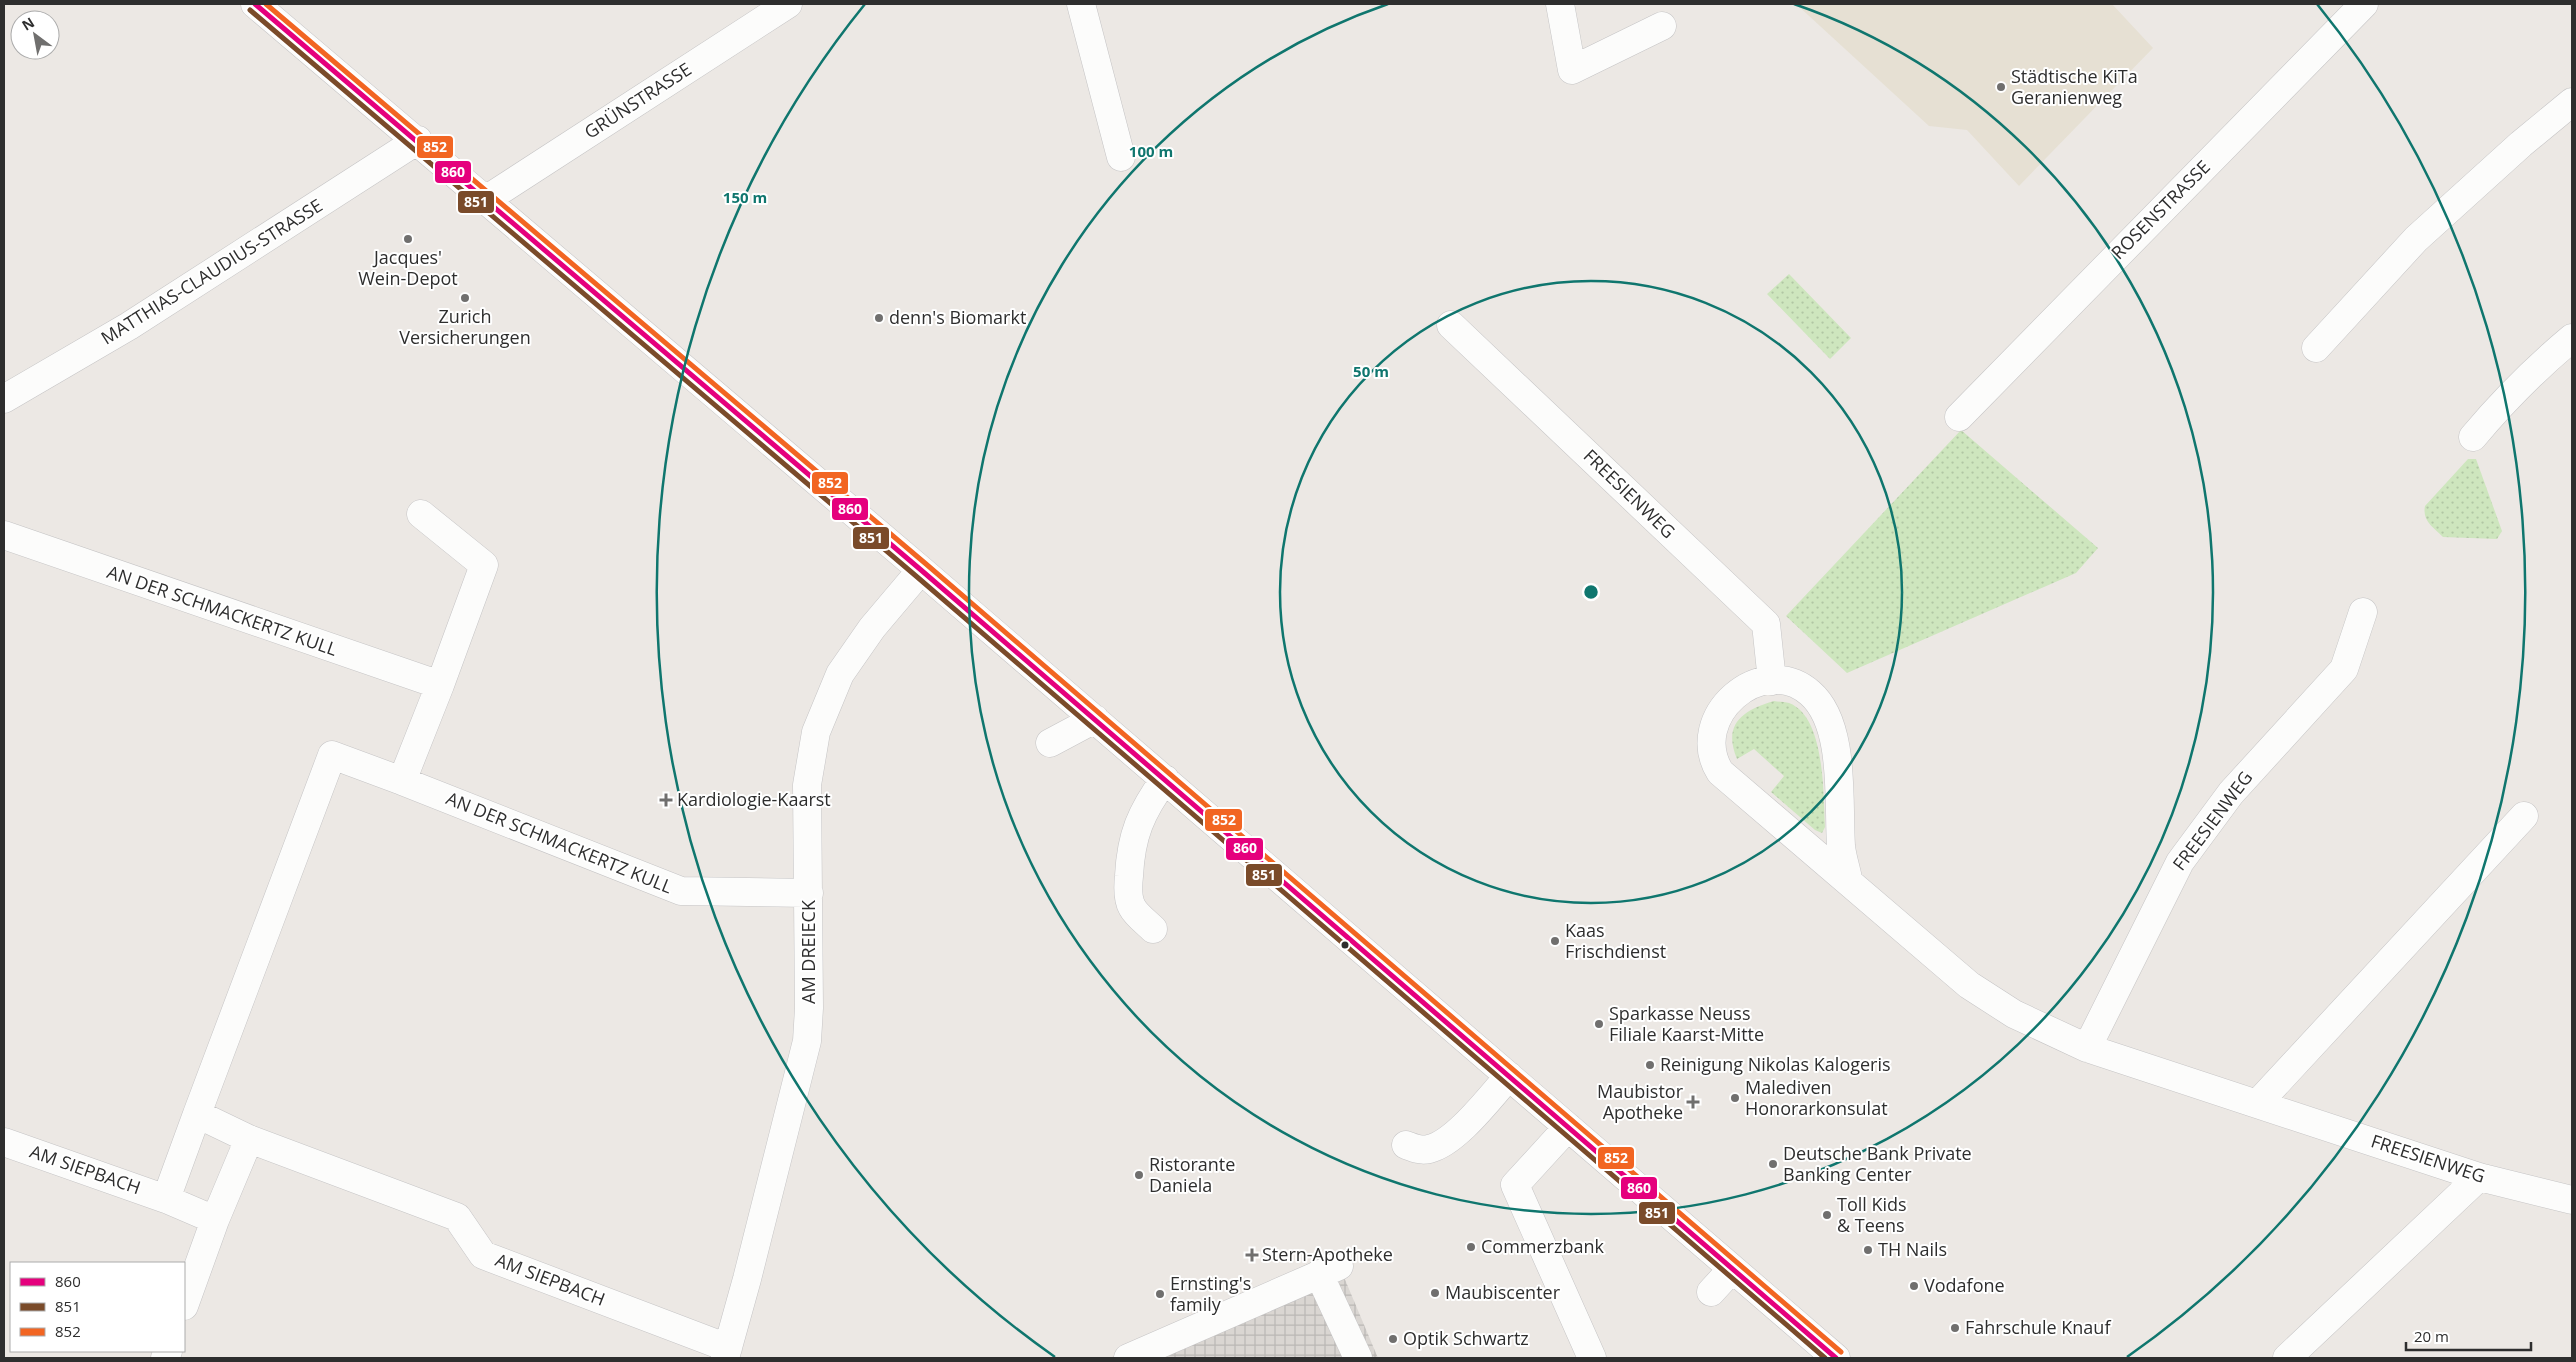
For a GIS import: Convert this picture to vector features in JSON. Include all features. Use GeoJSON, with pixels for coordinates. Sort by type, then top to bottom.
{"type":"FeatureCollection","features":[{"type":"Feature","properties":{"kind":"street"},"geometry":{"type":"LineString","coordinates":[[255,4],[418,140],[1095,719],[1836,1358]]}},
{"type":"Feature","properties":{"kind":"street","name":"GRÜNSTRASSE"},"geometry":{"type":"LineString","coordinates":[[487,199],[788,4]]}},
{"type":"Feature","properties":{"kind":"street"},"geometry":{"type":"LineString","coordinates":[[1082,4],[1121,157]]}},
{"type":"Feature","properties":{"kind":"street"},"geometry":{"type":"LineString","coordinates":[[1560,4],[1572,70],[1662,26]]}},
{"type":"Feature","properties":{"kind":"street","name":"ROSENSTRASSE"},"geometry":{"type":"LineString","coordinates":[[1959,417],[2364,4]]}},
{"type":"Feature","properties":{"kind":"street"},"geometry":{"type":"LineString","coordinates":[[2316,348],[2416,240],[2522,144],[2572,102]]}},
{"type":"Feature","properties":{"kind":"street","name":"MATTHIAS-CLAUDIUS-STRASSE"},"geometry":{"type":"LineString","coordinates":[[4,399],[129,326],[418,140]]}},
{"type":"Feature","properties":{"kind":"street","name":"FREESIENWEG"},"geometry":{"type":"LineString","coordinates":[[1451,325],[1766,624],[1772,681]]}},
{"type":"Feature","properties":{"kind":"street"},"geometry":{"type":"LineString","coordinates":[[2473,437],[2508,396],[2572,338]]}},
{"type":"Feature","properties":{"kind":"street"},"geometry":{"type":"LineString","coordinates":[[402,780],[484,566],[421,514]]}},
{"type":"Feature","properties":{"kind":"street","name":"AN DER SCHMACKERTZ KULL"},"geometry":{"type":"LineString","coordinates":[[4,535],[440,685]]}},
{"type":"Feature","properties":{"kind":"street","name":"AM DREIECK"},"geometry":{"type":"LineString","coordinates":[[726,1353],[807,1041],[810,1008],[807,785],[816,732],[840,674],[872,628],[921,570]]}},
{"type":"Feature","properties":{"kind":"street","name":"FREESIENWEG"},"geometry":{"type":"LineString","coordinates":[[2087,1048],[2180,862],[2231,793],[2344,669],[2362,612]]}},
{"type":"Feature","properties":{"kind":"street","name":"FREESIENWEG"},"geometry":{"type":"LineString","coordinates":[[1848,879],[1841,847],[1837,763],[1831,728],[1826,714],[1810,693],[1792,684],[1772,681],[1743,688],[1723,708],[1716,720],[1712,733],[1712,746],[1716,765],[1728,780],[1848,879],[1969,985],[2014,1014],[2087,1048],[2479,1177],[2572,1200]]}},
{"type":"Feature","properties":{"kind":"street"},"geometry":{"type":"LineString","coordinates":[[1050,743],[1095,719]]}},
{"type":"Feature","properties":{"kind":"street","name":"AN DER SCHMACKERTZ KULL"},"geometry":{"type":"LineString","coordinates":[[197,1114],[332,755],[402,780],[681,891],[809,893]]}},
{"type":"Feature","properties":{"kind":"street"},"geometry":{"type":"LineString","coordinates":[[1153,930],[1132,907],[1128,890],[1129,871],[1132,839],[1145,806],[1165,779]]}},
{"type":"Feature","properties":{"kind":"street"},"geometry":{"type":"LineString","coordinates":[[2258,1103],[2524,816]]}},
{"type":"Feature","properties":{"kind":"street"},"geometry":{"type":"LineString","coordinates":[[1406,1145],[1418,1150],[1430,1149],[1448,1139],[1509,1076]]}},
{"type":"Feature","properties":{"kind":"street"},"geometry":{"type":"LineString","coordinates":[[166,1199],[197,1114]]}},
{"type":"Feature","properties":{"kind":"street","name":"AM SIEPBACH"},"geometry":{"type":"LineString","coordinates":[[197,1114],[249,1139],[457,1217],[483,1255],[726,1353]]}},
{"type":"Feature","properties":{"kind":"street"},"geometry":{"type":"LineString","coordinates":[[1568,1127],[1515,1185],[1592,1358]]}},
{"type":"Feature","properties":{"kind":"street"},"geometry":{"type":"LineString","coordinates":[[185,1303],[215,1220],[249,1139]]}},
{"type":"Feature","properties":{"kind":"street","name":"AM SIEPBACH"},"geometry":{"type":"LineString","coordinates":[[4,1142],[166,1199],[215,1220]]}},
{"type":"Feature","properties":{"kind":"street"},"geometry":{"type":"LineString","coordinates":[[2288,1358],[2479,1177]]}},
{"type":"Feature","properties":{"kind":"street"},"geometry":{"type":"LineString","coordinates":[[1711,1292],[1732,1269]]}},
{"type":"Feature","properties":{"kind":"street"},"geometry":{"type":"LineString","coordinates":[[1128,1358],[1329,1270],[1358,1358]]}},
{"type":"Feature","properties":{"kind":"shaded area","name":"Städtische KiTa Geranienweg"},"geometry":{"type":"Polygon","coordinates":[[[1796,4],[2112,4],[2153,48],[2019,186],[1967,130],[1929,126],[1796,4]]]}},
{"type":"Feature","properties":{"kind":"shaded area"},"geometry":{"type":"Polygon","coordinates":[[[1333,1251],[1378,1358],[1110,1358],[1280,1278],[1333,1251]]]}},
{"type":"Feature","properties":{"kind":"green space"},"geometry":{"type":"Polygon","coordinates":[[[1789,274],[1851,338],[1830,359],[1767,294],[1789,274]]]}},
{"type":"Feature","properties":{"kind":"green space"},"geometry":{"type":"Polygon","coordinates":[[[1961,430],[2098,548],[2076,573],[1847,673],[1786,616],[1961,430]]]}},
{"type":"Feature","properties":{"kind":"green space"},"geometry":{"type":"Polygon","coordinates":[[[2468,459],[2476,459],[2502,531],[2497,539],[2443,537],[2429,523],[2425,516],[2425,506],[2468,459]]]}},
{"type":"Feature","properties":{"kind":"green space"},"geometry":{"type":"Polygon","coordinates":[[[1774,701],[1789,703],[1801,711],[1810,724],[1816,740],[1824,797],[1825,827],[1822,833],[1815,830],[1771,792],[1784,776],[1754,749],[1737,759],[1733,747],[1732,736],[1734,727],[1745,714],[1774,701]]]}},
{"type":"Feature","properties":{"kind":"transit line","name":"860"},"geometry":{"type":"LineString","coordinates":[[255,4],[921,570],[1836,1358]]}},
{"type":"Feature","properties":{"kind":"transit line","name":"852"},"geometry":{"type":"LineString","coordinates":[[266,4],[926,564],[1841,1352]]}},
{"type":"Feature","properties":{"kind":"transit line","name":"851"},"geometry":{"type":"LineString","coordinates":[[250,10],[916,576],[1825,1358]]}},
{"type":"Feature","properties":{"kind":"place","name":"Städtische KiTa Geranienweg"},"geometry":{"type":"Point","coordinates":[2001,87]}},
{"type":"Feature","properties":{"kind":"place","name":"Jacques' Wein-Depot"},"geometry":{"type":"Point","coordinates":[408,239]}},
{"type":"Feature","properties":{"kind":"place","name":"Zurich Versicherungen"},"geometry":{"type":"Point","coordinates":[465,298]}},
{"type":"Feature","properties":{"kind":"place","name":"denn's Biomarkt"},"geometry":{"type":"Point","coordinates":[879,318]}},
{"type":"Feature","properties":{"kind":"place","name":"Kardiologie-Kaarst"},"geometry":{"type":"Point","coordinates":[666,800]}},
{"type":"Feature","properties":{"kind":"place","name":"Kaas Frischdienst"},"geometry":{"type":"Point","coordinates":[1555,941]}},
{"type":"Feature","properties":{"kind":"place","name":"Sparkasse Neuss Filiale Kaarst-Mitte"},"geometry":{"type":"Point","coordinates":[1599,1024]}},
{"type":"Feature","properties":{"kind":"place","name":"Reinigung Nikolas Kalogeris"},"geometry":{"type":"Point","coordinates":[1650,1065]}},
{"type":"Feature","properties":{"kind":"place","name":"Malediven Honorarkonsulat"},"geometry":{"type":"Point","coordinates":[1735,1098]}},
{"type":"Feature","properties":{"kind":"place","name":"Maubistor Apotheke"},"geometry":{"type":"Point","coordinates":[1693,1102]}},
{"type":"Feature","properties":{"kind":"place","name":"Deutsche Bank Private Banking Center"},"geometry":{"type":"Point","coordinates":[1773,1164]}},
{"type":"Feature","properties":{"kind":"place","name":"Ristorante Daniela"},"geometry":{"type":"Point","coordinates":[1139,1175]}},
{"type":"Feature","properties":{"kind":"place","name":"Toll Kids & Teens"},"geometry":{"type":"Point","coordinates":[1827,1215]}},
{"type":"Feature","properties":{"kind":"place","name":"Commerzbank"},"geometry":{"type":"Point","coordinates":[1471,1247]}},
{"type":"Feature","properties":{"kind":"place","name":"TH Nails"},"geometry":{"type":"Point","coordinates":[1868,1250]}},
{"type":"Feature","properties":{"kind":"place","name":"Stern-Apotheke"},"geometry":{"type":"Point","coordinates":[1252,1255]}},
{"type":"Feature","properties":{"kind":"place","name":"Vodafone"},"geometry":{"type":"Point","coordinates":[1914,1286]}},
{"type":"Feature","properties":{"kind":"place","name":"Maubiscenter"},"geometry":{"type":"Point","coordinates":[1435,1293]}},
{"type":"Feature","properties":{"kind":"place","name":"Ernsting's family"},"geometry":{"type":"Point","coordinates":[1160,1294]}},
{"type":"Feature","properties":{"kind":"place","name":"Fahrschule Knauf"},"geometry":{"type":"Point","coordinates":[1955,1328]}},
{"type":"Feature","properties":{"kind":"place","name":"Optik Schwartz"},"geometry":{"type":"Point","coordinates":[1393,1339]}}]}
